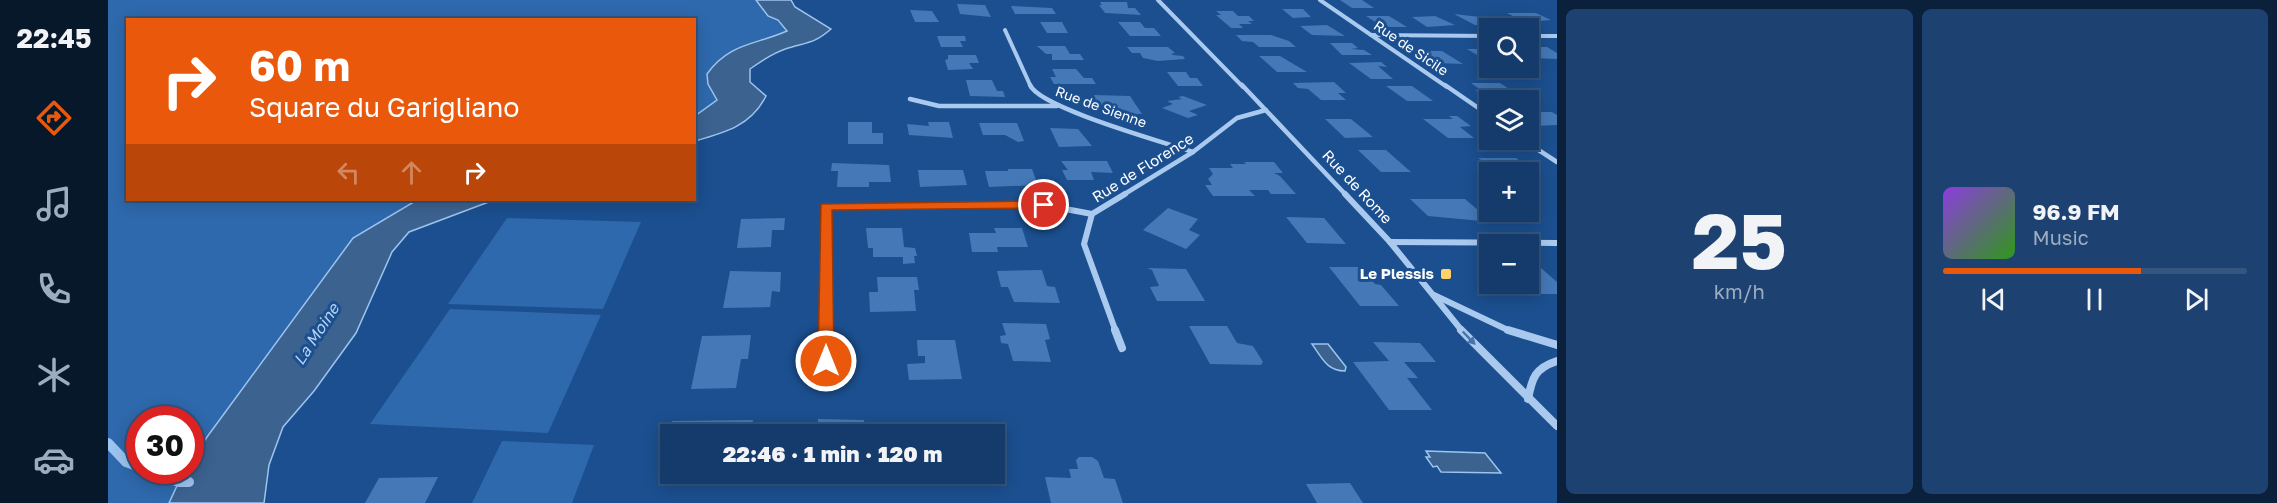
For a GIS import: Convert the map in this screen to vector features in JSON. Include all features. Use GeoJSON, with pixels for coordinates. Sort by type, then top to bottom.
{"type":"FeatureCollection","features":[{"type":"Feature","properties":{"kind":"street","name":"Rue de Rome"},"geometry":{"type":"LineString","coordinates":[[1158,0],[1266,110],[1390,242],[1462,331],[1557,426]]}},
{"type":"Feature","properties":{"kind":"street","name":"Rue de Sicile"},"geometry":{"type":"LineString","coordinates":[[1320,0],[1479,109]]}},
{"type":"Feature","properties":{"kind":"street","name":"Rue de Sienne"},"geometry":{"type":"LineString","coordinates":[[1005,30],[1033,92],[1057,106],[1193,152]]}},
{"type":"Feature","properties":{"kind":"street"},"geometry":{"type":"LineString","coordinates":[[1370,35],[1479,36]]}},
{"type":"Feature","properties":{"kind":"street"},"geometry":{"type":"LineString","coordinates":[[1539,36],[1557,36]]}},
{"type":"Feature","properties":{"kind":"street"},"geometry":{"type":"LineString","coordinates":[[910,99],[939,106],[1057,106]]}},
{"type":"Feature","properties":{"kind":"street","name":"Rue de Florence"},"geometry":{"type":"LineString","coordinates":[[1122,348],[1084,244],[1092,214],[1193,152],[1237,118],[1266,110]]}},
{"type":"Feature","properties":{"kind":"street"},"geometry":{"type":"LineString","coordinates":[[1538,150],[1557,162]]}},
{"type":"Feature","properties":{"kind":"street"},"geometry":{"type":"LineString","coordinates":[[826,361],[826,207],[1044,205],[1092,214]]}},
{"type":"Feature","properties":{"kind":"street"},"geometry":{"type":"LineString","coordinates":[[1390,242],[1557,243]]}},
{"type":"Feature","properties":{"kind":"street"},"geometry":{"type":"LineString","coordinates":[[1431,293],[1484,322],[1517,335],[1557,345]]}},
{"type":"Feature","properties":{"kind":"street"},"geometry":{"type":"LineString","coordinates":[[1528,399],[1532,376],[1545,364],[1557,361]]}},
{"type":"Feature","properties":{"kind":"shaded area"},"geometry":{"type":"Polygon","coordinates":[[[108,0],[756,0],[768,16],[778,20],[787,31],[775,36],[708,84],[717,100],[696,115],[696,18],[126,18],[126,201],[415,201],[353,238],[204,445],[204,406],[126,406],[126,484],[178,484],[169,503],[108,503],[108,0]]]}},
{"type":"Feature","properties":{"kind":"shaded area"},"geometry":{"type":"Polygon","coordinates":[[[507,218],[641,222],[603,309],[448,304],[507,218]]]}},
{"type":"Feature","properties":{"kind":"shaded area"},"geometry":{"type":"Polygon","coordinates":[[[450,309],[601,315],[548,433],[370,424],[450,309]]]}},
{"type":"Feature","properties":{"kind":"shaded area"},"geometry":{"type":"Polygon","coordinates":[[[502,441],[594,445],[572,503],[472,503],[502,441]]]}},
{"type":"Feature","properties":{"kind":"water"},"geometry":{"type":"Polygon","coordinates":[[[756,0],[791,0],[795,7],[831,29],[813,41],[775,53],[750,69],[750,82],[766,96],[760,106],[753,115],[736,127],[696,141],[696,115],[717,100],[708,84],[707,74],[715,64],[734,50],[787,31],[778,20],[768,16],[756,0]]]}},
{"type":"Feature","properties":{"kind":"water","name":"La Moine"},"geometry":{"type":"Polygon","coordinates":[[[415,201],[491,201],[409,232],[392,252],[356,333],[314,391],[283,427],[269,465],[264,503],[169,503],[178,484],[204,484],[204,442],[353,238],[415,201]]]}},
{"type":"Feature","properties":{"kind":"water"},"geometry":{"type":"Polygon","coordinates":[[[1312,344],[1328,344],[1346,367],[1345,371],[1329,366],[1312,344]]]}},
{"type":"Feature","properties":{"kind":"water"},"geometry":{"type":"Polygon","coordinates":[[[1426,451],[1485,453],[1501,473],[1441,472],[1437,466],[1433,467],[1426,457],[1430,457],[1426,451]]]}},
{"type":"Feature","properties":{"kind":"building"},"geometry":{"type":"Polygon","coordinates":[[[1340,0],[1362,0],[1374,8],[1352,8],[1340,0]]]}},
{"type":"Feature","properties":{"kind":"building"},"geometry":{"type":"Polygon","coordinates":[[[1100,2],[1127,2],[1128,8],[1135,8],[1141,15],[1105,13],[1099,5],[1102,5],[1100,2]]]}},
{"type":"Feature","properties":{"kind":"building"},"geometry":{"type":"Polygon","coordinates":[[[957,4],[985,5],[991,17],[960,14],[957,4]]]}},
{"type":"Feature","properties":{"kind":"building"},"geometry":{"type":"Polygon","coordinates":[[[1011,6],[1052,8],[1056,14],[1015,14],[1011,6]]]}},
{"type":"Feature","properties":{"kind":"building"},"geometry":{"type":"Polygon","coordinates":[[[1282,9],[1303,9],[1311,17],[1293,18],[1282,9]]]}},
{"type":"Feature","properties":{"kind":"building"},"geometry":{"type":"Polygon","coordinates":[[[910,10],[932,11],[939,22],[915,22],[910,10]]]}},
{"type":"Feature","properties":{"kind":"building"},"geometry":{"type":"Polygon","coordinates":[[[1216,11],[1233,11],[1238,16],[1249,16],[1254,21],[1248,21],[1252,24],[1239,24],[1243,28],[1231,28],[1216,15],[1221,15],[1216,11]]]}},
{"type":"Feature","properties":{"kind":"building"},"geometry":{"type":"Polygon","coordinates":[[[1507,13],[1536,13],[1551,20],[1539,21],[1539,18],[1517,18],[1507,13]]]}},
{"type":"Feature","properties":{"kind":"building"},"geometry":{"type":"Polygon","coordinates":[[[1454,14],[1489,18],[1479,18],[1479,25],[1454,14]]]}},
{"type":"Feature","properties":{"kind":"building"},"geometry":{"type":"Polygon","coordinates":[[[1366,16],[1389,16],[1407,27],[1383,27],[1366,16]]]}},
{"type":"Feature","properties":{"kind":"building"},"geometry":{"type":"Polygon","coordinates":[[[1435,16],[1455,25],[1427,27],[1412,17],[1435,16]]]}},
{"type":"Feature","properties":{"kind":"building"},"geometry":{"type":"Polygon","coordinates":[[[1040,22],[1062,22],[1068,33],[1047,33],[1040,22]]]}},
{"type":"Feature","properties":{"kind":"building"},"geometry":{"type":"Polygon","coordinates":[[[1118,22],[1140,22],[1145,28],[1154,28],[1161,36],[1130,36],[1118,22]]]}},
{"type":"Feature","properties":{"kind":"building"},"geometry":{"type":"Polygon","coordinates":[[[1327,25],[1345,36],[1312,35],[1300,26],[1327,25]]]}},
{"type":"Feature","properties":{"kind":"building"},"geometry":{"type":"Polygon","coordinates":[[[1236,35],[1271,35],[1289,41],[1296,47],[1259,47],[1253,42],[1242,41],[1236,35]]]}},
{"type":"Feature","properties":{"kind":"building"},"geometry":{"type":"Polygon","coordinates":[[[937,36],[965,36],[966,41],[960,41],[963,47],[941,47],[937,36]]]}},
{"type":"Feature","properties":{"kind":"building"},"geometry":{"type":"Polygon","coordinates":[[[1330,43],[1352,43],[1358,48],[1351,49],[1364,50],[1372,55],[1342,55],[1330,43]]]}},
{"type":"Feature","properties":{"kind":"building"},"geometry":{"type":"Polygon","coordinates":[[[1037,46],[1065,46],[1070,54],[1080,54],[1084,60],[1052,60],[1052,54],[1046,54],[1037,46]]]}},
{"type":"Feature","properties":{"kind":"building"},"geometry":{"type":"Polygon","coordinates":[[[1127,47],[1168,47],[1175,53],[1171,54],[1183,56],[1185,59],[1158,61],[1143,58],[1140,53],[1132,53],[1127,47]]]}},
{"type":"Feature","properties":{"kind":"building"},"geometry":{"type":"Polygon","coordinates":[[[1539,47],[1547,47],[1557,53],[1557,59],[1539,58],[1539,47]]]}},
{"type":"Feature","properties":{"kind":"building"},"geometry":{"type":"Polygon","coordinates":[[[1467,49],[1479,49],[1479,56],[1467,49]]]}},
{"type":"Feature","properties":{"kind":"building"},"geometry":{"type":"Polygon","coordinates":[[[1418,51],[1442,51],[1463,64],[1437,63],[1418,51]]]}},
{"type":"Feature","properties":{"kind":"building"},"geometry":{"type":"Polygon","coordinates":[[[948,55],[976,55],[979,63],[969,63],[973,69],[948,70],[945,60],[948,59],[948,55]]]}},
{"type":"Feature","properties":{"kind":"building"},"geometry":{"type":"Polygon","coordinates":[[[1259,56],[1280,56],[1307,72],[1277,72],[1259,56]]]}},
{"type":"Feature","properties":{"kind":"building"},"geometry":{"type":"Polygon","coordinates":[[[1381,62],[1387,67],[1378,66],[1393,79],[1371,79],[1349,63],[1381,62]]]}},
{"type":"Feature","properties":{"kind":"building"},"geometry":{"type":"Polygon","coordinates":[[[1052,69],[1076,69],[1084,78],[1092,78],[1096,84],[1054,84],[1050,77],[1056,77],[1052,69]]]}},
{"type":"Feature","properties":{"kind":"building"},"geometry":{"type":"Polygon","coordinates":[[[1167,72],[1186,72],[1190,78],[1197,78],[1203,86],[1178,86],[1167,72]]]}},
{"type":"Feature","properties":{"kind":"building"},"geometry":{"type":"Polygon","coordinates":[[[966,80],[992,80],[997,91],[1003,91],[1005,97],[970,96],[966,80]]]}},
{"type":"Feature","properties":{"kind":"building"},"geometry":{"type":"Polygon","coordinates":[[[1334,82],[1346,93],[1338,93],[1346,100],[1321,100],[1308,89],[1298,88],[1293,83],[1334,82]]]}},
{"type":"Feature","properties":{"kind":"building"},"geometry":{"type":"Polygon","coordinates":[[[1471,83],[1500,83],[1511,90],[1481,90],[1471,83]]]}},
{"type":"Feature","properties":{"kind":"building"},"geometry":{"type":"Polygon","coordinates":[[[1386,86],[1412,86],[1433,101],[1407,101],[1386,86]]]}},
{"type":"Feature","properties":{"kind":"building"},"geometry":{"type":"Polygon","coordinates":[[[1094,95],[1130,96],[1142,114],[1120,114],[1112,106],[1097,105],[1094,95]]]}},
{"type":"Feature","properties":{"kind":"building"},"geometry":{"type":"Polygon","coordinates":[[[1183,96],[1207,105],[1189,111],[1198,115],[1188,118],[1162,108],[1173,104],[1167,101],[1182,99],[1178,97],[1183,96]]]}},
{"type":"Feature","properties":{"kind":"building"},"geometry":{"type":"Polygon","coordinates":[[[1539,112],[1552,112],[1557,115],[1557,125],[1539,126],[1539,112]]]}},
{"type":"Feature","properties":{"kind":"building"},"geometry":{"type":"Polygon","coordinates":[[[1449,116],[1457,116],[1471,126],[1460,127],[1474,138],[1448,138],[1423,119],[1453,119],[1449,116]]]}},
{"type":"Feature","properties":{"kind":"building"},"geometry":{"type":"Polygon","coordinates":[[[1325,119],[1351,119],[1373,137],[1345,138],[1325,119]]]}},
{"type":"Feature","properties":{"kind":"building"},"geometry":{"type":"Polygon","coordinates":[[[848,122],[872,122],[872,133],[883,133],[883,144],[848,144],[848,122]]]}},
{"type":"Feature","properties":{"kind":"building"},"geometry":{"type":"Polygon","coordinates":[[[928,122],[949,122],[953,138],[909,135],[907,124],[929,126],[928,122]]]}},
{"type":"Feature","properties":{"kind":"building"},"geometry":{"type":"Polygon","coordinates":[[[979,123],[1017,123],[1024,141],[1018,142],[1005,135],[983,135],[979,123]]]}},
{"type":"Feature","properties":{"kind":"building"},"geometry":{"type":"Polygon","coordinates":[[[1050,128],[1078,129],[1092,146],[1059,147],[1050,128]]]}},
{"type":"Feature","properties":{"kind":"building"},"geometry":{"type":"Polygon","coordinates":[[[1358,150],[1386,150],[1411,172],[1381,172],[1358,150]]]}},
{"type":"Feature","properties":{"kind":"building"},"geometry":{"type":"Polygon","coordinates":[[[1478,158],[1516,158],[1522,162],[1485,162],[1478,158]]]}},
{"type":"Feature","properties":{"kind":"building"},"geometry":{"type":"Polygon","coordinates":[[[1061,161],[1107,161],[1113,173],[1091,172],[1094,180],[1067,180],[1062,170],[1068,170],[1061,161]]]}},
{"type":"Feature","properties":{"kind":"building"},"geometry":{"type":"Polygon","coordinates":[[[1244,162],[1274,162],[1283,173],[1274,173],[1280,176],[1296,194],[1271,194],[1268,190],[1249,190],[1255,196],[1213,196],[1205,185],[1212,185],[1208,179],[1213,174],[1209,168],[1233,168],[1230,164],[1246,164],[1244,162]]]}},
{"type":"Feature","properties":{"kind":"building"},"geometry":{"type":"Polygon","coordinates":[[[832,163],[889,165],[891,182],[869,182],[869,187],[837,187],[838,171],[831,171],[832,163]]]}},
{"type":"Feature","properties":{"kind":"building"},"geometry":{"type":"Polygon","coordinates":[[[1008,169],[1032,169],[1038,185],[989,187],[985,171],[1008,171],[1008,169]]]}},
{"type":"Feature","properties":{"kind":"building"},"geometry":{"type":"Polygon","coordinates":[[[918,170],[963,170],[967,185],[920,187],[918,170]]]}},
{"type":"Feature","properties":{"kind":"building"},"geometry":{"type":"Polygon","coordinates":[[[1410,199],[1465,199],[1479,211],[1479,221],[1428,216],[1410,199]]]}},
{"type":"Feature","properties":{"kind":"building"},"geometry":{"type":"Polygon","coordinates":[[[1168,208],[1198,219],[1189,230],[1200,235],[1186,249],[1143,230],[1168,208]]]}},
{"type":"Feature","properties":{"kind":"building"},"geometry":{"type":"Polygon","coordinates":[[[1286,217],[1324,218],[1346,244],[1307,243],[1286,217]]]}},
{"type":"Feature","properties":{"kind":"building"},"geometry":{"type":"Polygon","coordinates":[[[785,218],[784,230],[772,230],[771,247],[737,248],[741,219],[785,218]]]}},
{"type":"Feature","properties":{"kind":"building"},"geometry":{"type":"Polygon","coordinates":[[[866,228],[902,228],[904,247],[915,248],[917,256],[914,256],[915,263],[903,264],[903,257],[873,257],[873,248],[868,248],[866,228]]]}},
{"type":"Feature","properties":{"kind":"building"},"geometry":{"type":"Polygon","coordinates":[[[994,228],[1022,228],[1028,247],[997,247],[998,252],[972,252],[969,233],[996,233],[994,228]]]}},
{"type":"Feature","properties":{"kind":"building"},"geometry":{"type":"Polygon","coordinates":[[[1329,267],[1359,267],[1375,284],[1381,285],[1399,306],[1360,306],[1329,267]]]}},
{"type":"Feature","properties":{"kind":"building"},"geometry":{"type":"Polygon","coordinates":[[[1147,268],[1186,269],[1205,301],[1157,301],[1150,287],[1159,286],[1152,270],[1147,268]]]}},
{"type":"Feature","properties":{"kind":"building"},"geometry":{"type":"Polygon","coordinates":[[[1539,268],[1557,282],[1557,294],[1539,294],[1539,268]]]}},
{"type":"Feature","properties":{"kind":"building"},"geometry":{"type":"Polygon","coordinates":[[[1042,270],[1047,286],[1055,287],[1060,303],[1014,302],[1008,287],[1001,287],[997,271],[1042,270]]]}},
{"type":"Feature","properties":{"kind":"building"},"geometry":{"type":"Polygon","coordinates":[[[730,271],[781,272],[780,292],[772,291],[770,307],[723,308],[730,271]]]}},
{"type":"Feature","properties":{"kind":"building"},"geometry":{"type":"Polygon","coordinates":[[[877,277],[917,277],[919,290],[914,290],[916,311],[870,312],[869,292],[878,292],[877,277]]]}},
{"type":"Feature","properties":{"kind":"building"},"geometry":{"type":"Polygon","coordinates":[[[1002,323],[1046,324],[1050,339],[1045,340],[1051,362],[1013,361],[1008,344],[1001,343],[1000,336],[1006,335],[1002,323]]]}},
{"type":"Feature","properties":{"kind":"building"},"geometry":{"type":"Polygon","coordinates":[[[1189,326],[1227,326],[1237,343],[1253,346],[1263,362],[1261,365],[1210,364],[1189,326]]]}},
{"type":"Feature","properties":{"kind":"building"},"geometry":{"type":"Polygon","coordinates":[[[751,335],[748,359],[741,359],[736,388],[691,389],[702,336],[751,335]]]}},
{"type":"Feature","properties":{"kind":"building"},"geometry":{"type":"Polygon","coordinates":[[[917,340],[955,340],[962,379],[909,380],[907,364],[925,363],[925,356],[918,356],[917,340]]]}},
{"type":"Feature","properties":{"kind":"building"},"geometry":{"type":"Polygon","coordinates":[[[1373,342],[1420,343],[1436,362],[1404,362],[1418,378],[1407,378],[1432,410],[1389,410],[1353,362],[1389,361],[1373,342]]]}},
{"type":"Feature","properties":{"kind":"building"},"geometry":{"type":"Polygon","coordinates":[[[818,419],[864,420],[864,424],[818,424],[818,419]]]}},
{"type":"Feature","properties":{"kind":"building"},"geometry":{"type":"Polygon","coordinates":[[[753,420],[752,424],[671,424],[672,421],[753,420]]]}},
{"type":"Feature","properties":{"kind":"building"},"geometry":{"type":"Polygon","coordinates":[[[1079,457],[1092,457],[1098,461],[1104,478],[1115,479],[1123,503],[1051,503],[1045,477],[1071,478],[1069,469],[1078,469],[1076,460],[1079,457]]]}},
{"type":"Feature","properties":{"kind":"building"},"geometry":{"type":"Polygon","coordinates":[[[438,477],[425,503],[365,503],[379,478],[438,477]]]}},
{"type":"Feature","properties":{"kind":"building"},"geometry":{"type":"Polygon","coordinates":[[[1350,483],[1363,503],[1317,503],[1306,484],[1350,483]]]}},
{"type":"Feature","properties":{"kind":"waterway"},"geometry":{"type":"LineString","coordinates":[[108,443],[126,462]]}},
{"type":"Feature","properties":{"kind":"place","name":"Le Plessis"},"geometry":{"type":"Point","coordinates":[1446,274]}},
{"type":"Feature","properties":{"kind":"route"},"geometry":{"type":"LineString","coordinates":[[826,361],[826,207],[1044,205]]}}]}
